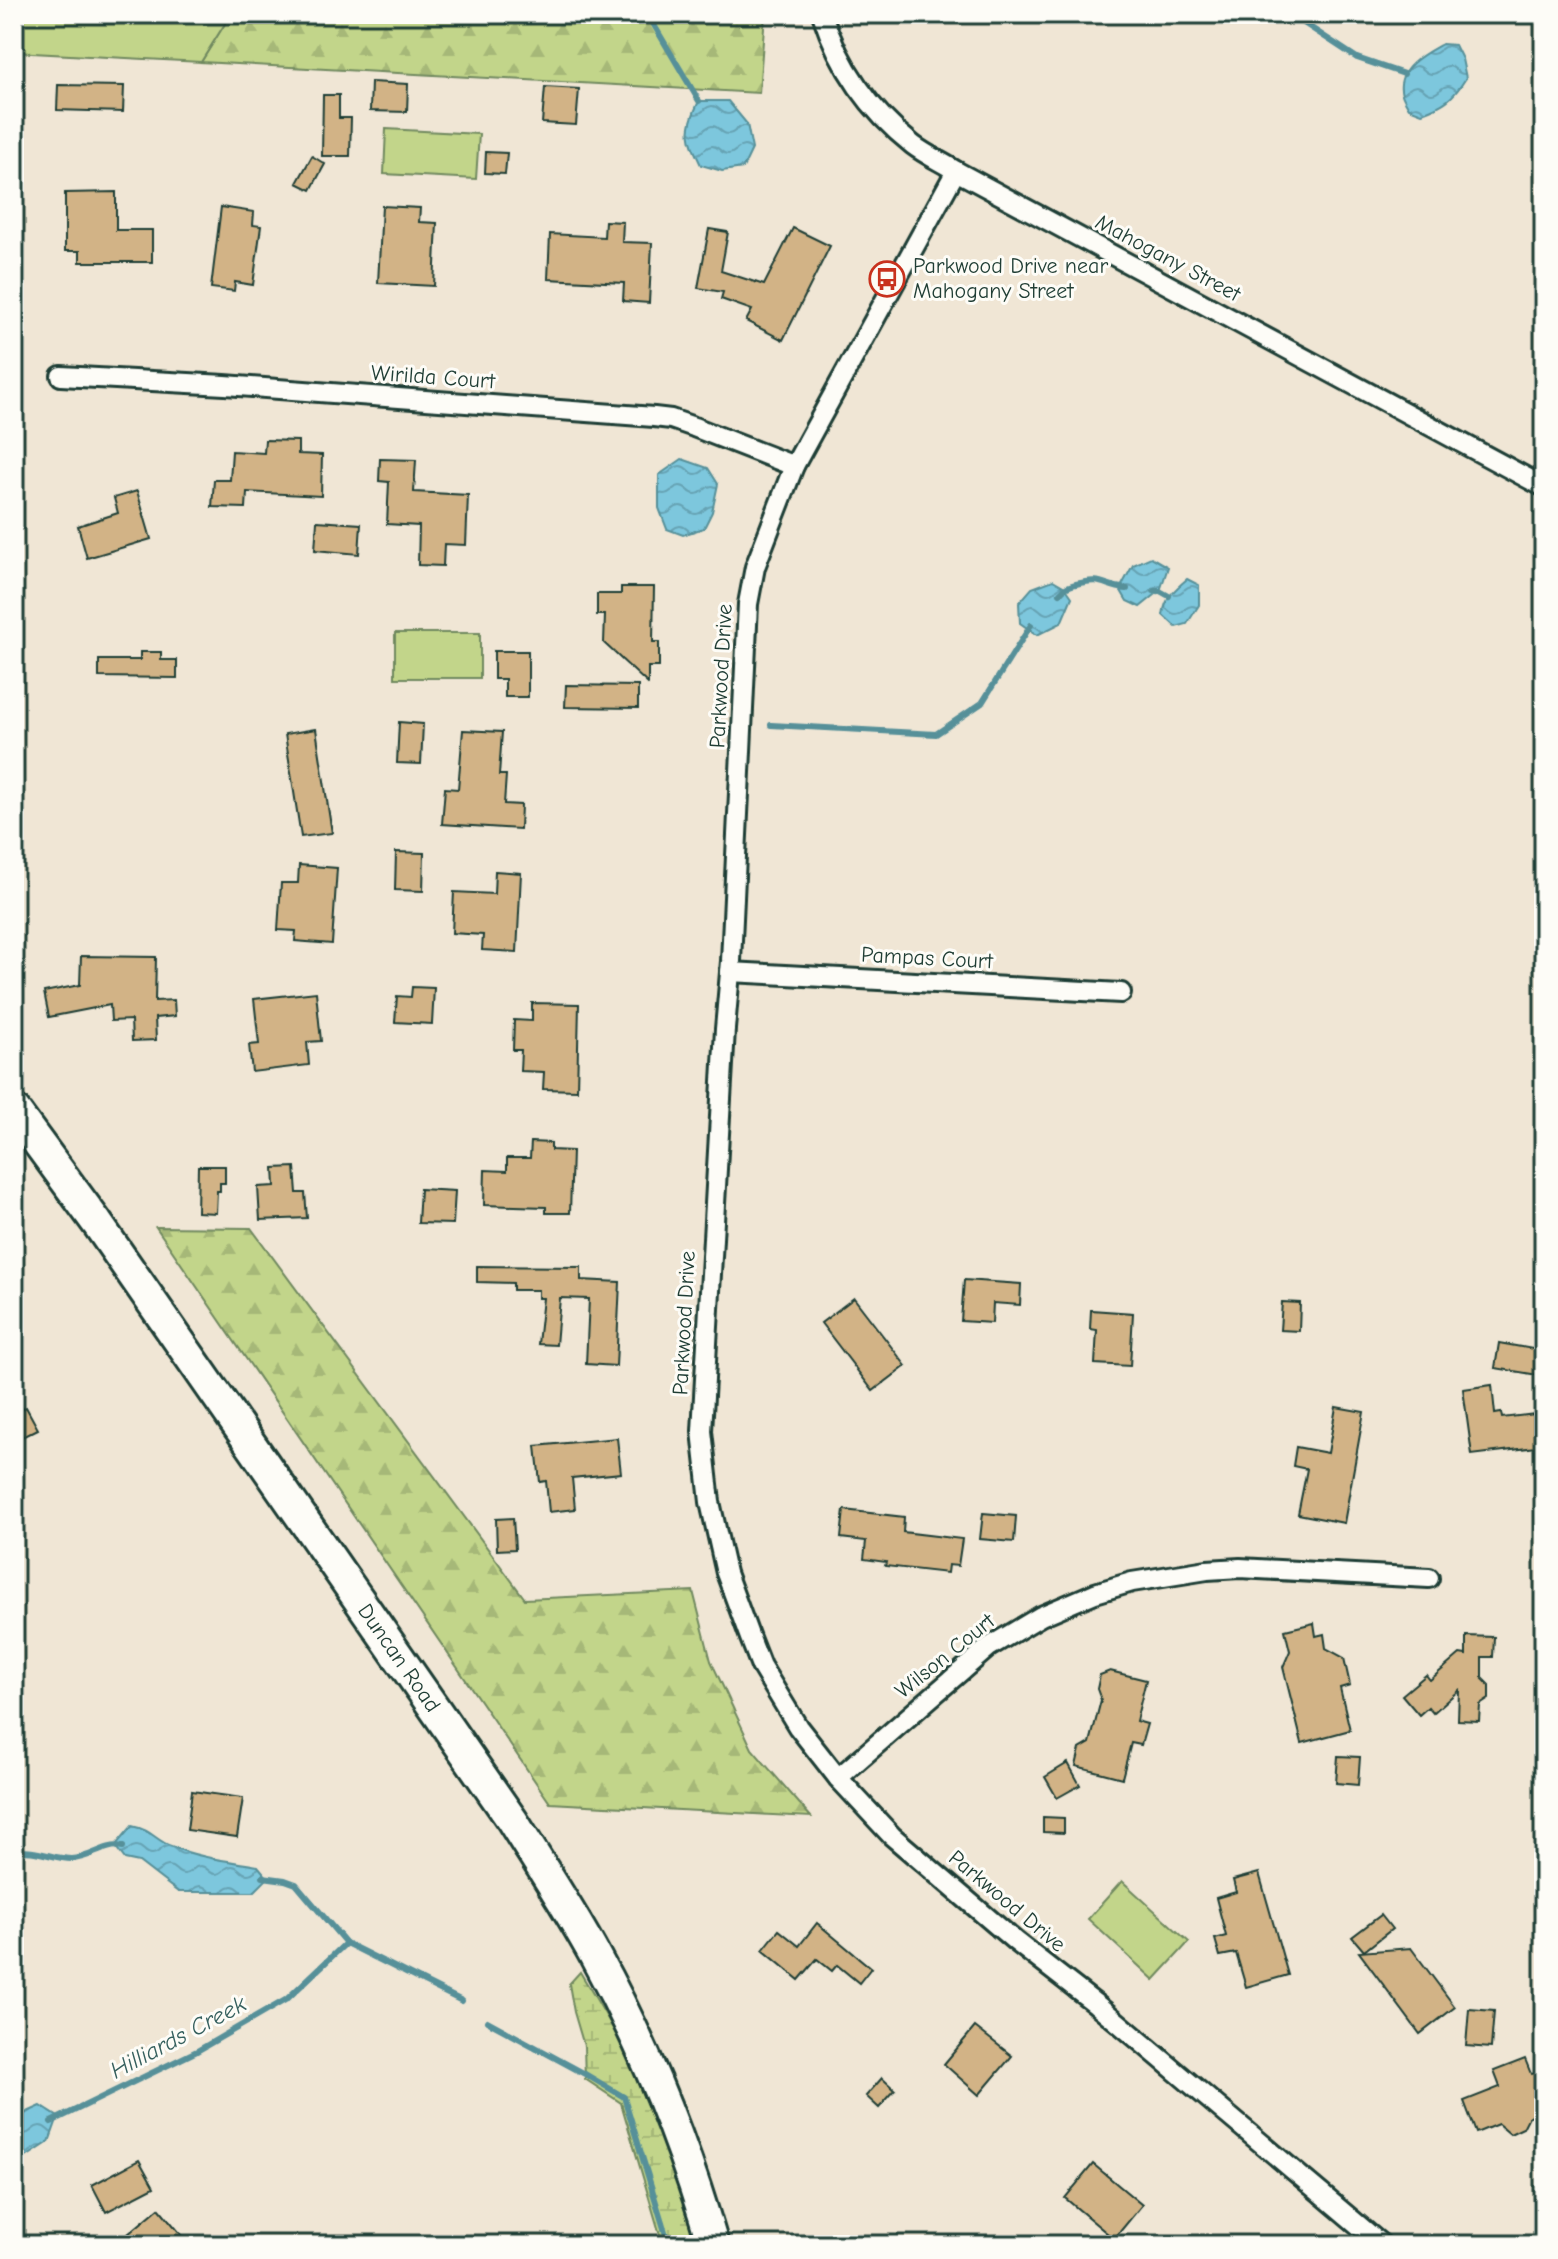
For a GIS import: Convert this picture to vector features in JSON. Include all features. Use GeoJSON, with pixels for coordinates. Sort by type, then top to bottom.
{"type":"FeatureCollection","features":[{"type":"Feature","properties":{"kind":"highway","name":"Duncan Road"},"geometry":{"type":"LineString","coordinates":[[14,1110],[97,1223],[512,1820],[575,1920],[649,2067],[697,2189],[713,2245]]}},
{"type":"Feature","properties":{"kind":"street","name":"Mahogany Street"},"geometry":{"type":"LineString","coordinates":[[822,14],[849,75],[876,111],[914,146],[1544,487]]}},
{"type":"Feature","properties":{"kind":"street","name":"Parkwood Drive"},"geometry":{"type":"LineString","coordinates":[[956,171],[794,466],[755,567],[748,604],[730,972],[702,1431],[710,1502],[726,1573],[761,1666],[798,1727],[838,1778],[903,1846],[1382,2245]]}},
{"type":"Feature","properties":{"kind":"street","name":"Wirilda Court"},"geometry":{"type":"LineString","coordinates":[[61,376],[654,417],[682,423],[794,466]]}},
{"type":"Feature","properties":{"kind":"street","name":"Pampas Court"},"geometry":{"type":"LineString","coordinates":[[730,972],[1121,993]]}},
{"type":"Feature","properties":{"kind":"street","name":"Wilson Court"},"geometry":{"type":"LineString","coordinates":[[838,1778],[989,1647],[1041,1616],[1095,1593],[1132,1582],[1240,1568],[1429,1578]]}},
{"type":"Feature","properties":{"kind":"green space"},"geometry":{"type":"Polygon","coordinates":[[[14,14],[231,14],[201,62],[14,52],[14,14]]]}},
{"type":"Feature","properties":{"kind":"green space"},"geometry":{"type":"Polygon","coordinates":[[[231,14],[765,14],[759,93],[201,62],[231,14]]]}},
{"type":"Feature","properties":{"kind":"green space"},"geometry":{"type":"Polygon","coordinates":[[[386,129],[479,134],[476,179],[384,174],[386,129]]]}},
{"type":"Feature","properties":{"kind":"green space"},"geometry":{"type":"Polygon","coordinates":[[[395,633],[480,633],[480,678],[395,678],[395,633]]]}},
{"type":"Feature","properties":{"kind":"green space"},"geometry":{"type":"Polygon","coordinates":[[[156,1227],[251,1228],[525,1599],[693,1591],[711,1661],[752,1749],[811,1817],[550,1803],[156,1227]]]}},
{"type":"Feature","properties":{"kind":"green space"},"geometry":{"type":"Polygon","coordinates":[[[1122,1881],[1189,1942],[1154,1980],[1088,1919],[1122,1881]]]}},
{"type":"Feature","properties":{"kind":"green space"},"geometry":{"type":"Polygon","coordinates":[[[580,1972],[636,2072],[672,2165],[697,2245],[663,2245],[621,2103],[585,2079],[584,2046],[569,1984],[580,1972]]]}},
{"type":"Feature","properties":{"kind":"water"},"geometry":{"type":"Polygon","coordinates":[[[1442,44],[1455,45],[1466,78],[1452,96],[1436,107],[1422,113],[1409,108],[1401,92],[1404,74],[1414,62],[1442,44]]]}},
{"type":"Feature","properties":{"kind":"water"},"geometry":{"type":"Polygon","coordinates":[[[699,101],[728,101],[747,124],[752,149],[743,168],[722,171],[701,165],[690,133],[691,120],[699,101]]]}},
{"type":"Feature","properties":{"kind":"water"},"geometry":{"type":"Polygon","coordinates":[[[682,459],[708,468],[718,484],[712,512],[704,528],[683,535],[667,529],[659,508],[659,475],[682,459]]]}},
{"type":"Feature","properties":{"kind":"water"},"geometry":{"type":"Polygon","coordinates":[[[1151,557],[1168,567],[1160,591],[1140,607],[1127,601],[1120,589],[1133,565],[1151,557]]]}},
{"type":"Feature","properties":{"kind":"water"},"geometry":{"type":"Polygon","coordinates":[[[1187,579],[1199,585],[1199,605],[1187,624],[1176,627],[1163,615],[1164,609],[1171,595],[1187,579]]]}},
{"type":"Feature","properties":{"kind":"water"},"geometry":{"type":"Polygon","coordinates":[[[1053,580],[1065,587],[1072,597],[1061,623],[1037,635],[1020,623],[1019,603],[1032,588],[1053,580]]]}},
{"type":"Feature","properties":{"kind":"water"},"geometry":{"type":"Polygon","coordinates":[[[132,1826],[166,1844],[192,1853],[258,1866],[268,1878],[254,1892],[178,1892],[139,1862],[125,1859],[115,1846],[132,1826]]]}},
{"type":"Feature","properties":{"kind":"water"},"geometry":{"type":"Polygon","coordinates":[[[41,2106],[58,2117],[49,2142],[14,2165],[14,2118],[41,2106]]]}},
{"type":"Feature","properties":{"kind":"building"},"geometry":{"type":"Polygon","coordinates":[[[371,82],[408,84],[407,112],[370,111],[371,82]]]}},
{"type":"Feature","properties":{"kind":"building"},"geometry":{"type":"Polygon","coordinates":[[[58,85],[124,86],[123,112],[57,110],[58,85]]]}},
{"type":"Feature","properties":{"kind":"building"},"geometry":{"type":"Polygon","coordinates":[[[545,87],[579,89],[576,125],[542,123],[545,87]]]}},
{"type":"Feature","properties":{"kind":"building"},"geometry":{"type":"Polygon","coordinates":[[[323,95],[339,95],[339,118],[351,118],[350,156],[322,156],[323,95]]]}},
{"type":"Feature","properties":{"kind":"building"},"geometry":{"type":"Polygon","coordinates":[[[486,152],[507,153],[505,174],[485,173],[486,152]]]}},
{"type":"Feature","properties":{"kind":"building"},"geometry":{"type":"Polygon","coordinates":[[[312,156],[325,164],[311,190],[297,183],[312,156]]]}},
{"type":"Feature","properties":{"kind":"building"},"geometry":{"type":"Polygon","coordinates":[[[116,192],[116,230],[152,230],[152,262],[80,262],[80,251],[65,251],[65,193],[116,192]]]}},
{"type":"Feature","properties":{"kind":"building"},"geometry":{"type":"Polygon","coordinates":[[[382,206],[420,208],[419,222],[437,223],[434,286],[378,283],[382,206]]]}},
{"type":"Feature","properties":{"kind":"building"},"geometry":{"type":"Polygon","coordinates":[[[221,207],[254,212],[253,225],[261,226],[253,285],[235,282],[234,291],[211,288],[221,207]]]}},
{"type":"Feature","properties":{"kind":"building"},"geometry":{"type":"Polygon","coordinates":[[[605,221],[623,222],[622,242],[652,243],[649,303],[623,301],[624,283],[548,279],[550,234],[604,237],[605,221]]]}},
{"type":"Feature","properties":{"kind":"building"},"geometry":{"type":"Polygon","coordinates":[[[793,228],[830,246],[783,340],[746,321],[752,310],[721,299],[723,292],[698,288],[709,229],[728,232],[721,271],[764,285],[793,228]]]}},
{"type":"Feature","properties":{"kind":"building"},"geometry":{"type":"Polygon","coordinates":[[[265,440],[298,441],[298,454],[322,455],[321,496],[247,492],[246,508],[212,507],[214,480],[230,480],[232,451],[264,453],[265,440]]]}},
{"type":"Feature","properties":{"kind":"building"},"geometry":{"type":"Polygon","coordinates":[[[380,459],[416,460],[414,492],[468,495],[466,545],[444,544],[443,566],[418,565],[419,526],[387,524],[389,482],[379,481],[380,459]]]}},
{"type":"Feature","properties":{"kind":"building"},"geometry":{"type":"Polygon","coordinates":[[[137,491],[151,539],[87,558],[78,526],[118,513],[114,498],[137,491]]]}},
{"type":"Feature","properties":{"kind":"building"},"geometry":{"type":"Polygon","coordinates":[[[317,521],[361,524],[359,554],[315,550],[317,521]]]}},
{"type":"Feature","properties":{"kind":"building"},"geometry":{"type":"Polygon","coordinates":[[[621,587],[654,587],[653,642],[659,642],[659,667],[648,667],[648,684],[604,643],[605,615],[597,615],[597,594],[621,594],[621,587]]]}},
{"type":"Feature","properties":{"kind":"building"},"geometry":{"type":"Polygon","coordinates":[[[494,651],[528,651],[528,697],[505,697],[505,679],[494,679],[494,651]]]}},
{"type":"Feature","properties":{"kind":"building"},"geometry":{"type":"Polygon","coordinates":[[[140,652],[161,652],[161,660],[177,660],[177,678],[99,677],[99,660],[140,660],[140,652]]]}},
{"type":"Feature","properties":{"kind":"building"},"geometry":{"type":"Polygon","coordinates":[[[566,685],[638,686],[638,708],[565,707],[566,685]]]}},
{"type":"Feature","properties":{"kind":"building"},"geometry":{"type":"Polygon","coordinates":[[[399,722],[423,724],[421,764],[397,763],[399,722]]]}},
{"type":"Feature","properties":{"kind":"building"},"geometry":{"type":"Polygon","coordinates":[[[316,729],[332,833],[301,837],[285,734],[316,729]]]}},
{"type":"Feature","properties":{"kind":"building"},"geometry":{"type":"Polygon","coordinates":[[[463,730],[502,732],[499,775],[506,775],[504,804],[521,805],[520,829],[442,824],[445,788],[458,789],[463,730]]]}},
{"type":"Feature","properties":{"kind":"building"},"geometry":{"type":"Polygon","coordinates":[[[396,852],[424,853],[423,891],[395,890],[396,852]]]}},
{"type":"Feature","properties":{"kind":"building"},"geometry":{"type":"Polygon","coordinates":[[[299,865],[337,868],[332,944],[295,941],[296,931],[278,930],[281,883],[298,883],[299,865]]]}},
{"type":"Feature","properties":{"kind":"building"},"geometry":{"type":"Polygon","coordinates":[[[495,871],[521,873],[517,952],[482,950],[483,935],[452,933],[454,892],[494,894],[495,871]]]}},
{"type":"Feature","properties":{"kind":"building"},"geometry":{"type":"Polygon","coordinates":[[[81,956],[156,957],[155,1001],[174,1000],[175,1016],[155,1018],[156,1040],[132,1041],[131,1020],[111,1021],[110,1005],[49,1017],[44,992],[80,985],[81,956]]]}},
{"type":"Feature","properties":{"kind":"building"},"geometry":{"type":"Polygon","coordinates":[[[412,987],[434,988],[432,1024],[395,1022],[397,996],[411,997],[412,987]]]}},
{"type":"Feature","properties":{"kind":"building"},"geometry":{"type":"Polygon","coordinates":[[[316,992],[321,1041],[307,1042],[309,1065],[252,1072],[249,1045],[259,1044],[254,999],[316,992]]]}},
{"type":"Feature","properties":{"kind":"building"},"geometry":{"type":"Polygon","coordinates":[[[532,1003],[579,1004],[577,1090],[543,1089],[544,1072],[520,1071],[521,1050],[513,1050],[514,1020],[532,1021],[532,1003]]]}},
{"type":"Feature","properties":{"kind":"building"},"geometry":{"type":"Polygon","coordinates":[[[531,1142],[551,1143],[551,1150],[572,1151],[570,1213],[546,1213],[546,1207],[484,1205],[485,1170],[507,1171],[507,1158],[530,1158],[531,1142]]]}},
{"type":"Feature","properties":{"kind":"building"},"geometry":{"type":"Polygon","coordinates":[[[198,1166],[225,1166],[225,1183],[220,1183],[220,1191],[217,1191],[216,1213],[197,1212],[198,1166]]]}},
{"type":"Feature","properties":{"kind":"building"},"geometry":{"type":"Polygon","coordinates":[[[295,1167],[297,1193],[305,1193],[307,1218],[260,1220],[258,1187],[275,1186],[274,1168],[295,1167]]]}},
{"type":"Feature","properties":{"kind":"building"},"geometry":{"type":"Polygon","coordinates":[[[420,1189],[455,1191],[453,1224],[418,1223],[420,1189]]]}},
{"type":"Feature","properties":{"kind":"building"},"geometry":{"type":"Polygon","coordinates":[[[477,1266],[581,1267],[581,1280],[620,1282],[616,1366],[586,1364],[589,1299],[560,1298],[556,1345],[538,1344],[543,1298],[538,1298],[538,1290],[513,1290],[513,1283],[477,1282],[477,1266]]]}},
{"type":"Feature","properties":{"kind":"building"},"geometry":{"type":"Polygon","coordinates":[[[964,1280],[1021,1284],[1020,1305],[993,1303],[992,1323],[961,1321],[964,1280]]]}},
{"type":"Feature","properties":{"kind":"building"},"geometry":{"type":"Polygon","coordinates":[[[854,1298],[906,1366],[873,1391],[821,1323],[854,1298]]]}},
{"type":"Feature","properties":{"kind":"building"},"geometry":{"type":"Polygon","coordinates":[[[1282,1302],[1300,1303],[1299,1331],[1280,1330],[1282,1302]]]}},
{"type":"Feature","properties":{"kind":"building"},"geometry":{"type":"Polygon","coordinates":[[[1091,1310],[1133,1313],[1130,1366],[1095,1364],[1097,1330],[1090,1329],[1091,1310]]]}},
{"type":"Feature","properties":{"kind":"building"},"geometry":{"type":"Polygon","coordinates":[[[1499,1343],[1544,1351],[1544,1376],[1495,1368],[1499,1343]]]}},
{"type":"Feature","properties":{"kind":"building"},"geometry":{"type":"Polygon","coordinates":[[[1492,1385],[1495,1414],[1501,1413],[1502,1418],[1544,1413],[1544,1446],[1472,1455],[1463,1389],[1492,1385]]]}},
{"type":"Feature","properties":{"kind":"building"},"geometry":{"type":"Polygon","coordinates":[[[26,1407],[38,1429],[14,1441],[14,1413],[26,1407]]]}},
{"type":"Feature","properties":{"kind":"building"},"geometry":{"type":"Polygon","coordinates":[[[1336,1407],[1364,1412],[1344,1523],[1298,1514],[1307,1469],[1293,1466],[1296,1447],[1328,1453],[1336,1407]]]}},
{"type":"Feature","properties":{"kind":"building"},"geometry":{"type":"Polygon","coordinates":[[[617,1438],[621,1473],[572,1478],[575,1509],[549,1512],[546,1481],[540,1482],[536,1446],[617,1438]]]}},
{"type":"Feature","properties":{"kind":"building"},"geometry":{"type":"Polygon","coordinates":[[[844,1510],[904,1517],[903,1532],[962,1539],[958,1566],[948,1565],[947,1573],[885,1566],[886,1562],[864,1559],[866,1541],[841,1538],[844,1510]]]}},
{"type":"Feature","properties":{"kind":"building"},"geometry":{"type":"Polygon","coordinates":[[[983,1513],[1016,1516],[1014,1542],[980,1539],[983,1513]]]}},
{"type":"Feature","properties":{"kind":"building"},"geometry":{"type":"Polygon","coordinates":[[[513,1518],[515,1549],[497,1550],[496,1519],[513,1518]]]}},
{"type":"Feature","properties":{"kind":"building"},"geometry":{"type":"Polygon","coordinates":[[[1314,1623],[1316,1636],[1324,1634],[1326,1648],[1344,1658],[1350,1685],[1340,1688],[1350,1730],[1302,1743],[1283,1667],[1290,1651],[1285,1630],[1314,1623]]]}},
{"type":"Feature","properties":{"kind":"building"},"geometry":{"type":"Polygon","coordinates":[[[1466,1636],[1494,1637],[1493,1657],[1482,1657],[1482,1678],[1489,1685],[1489,1699],[1480,1705],[1479,1721],[1458,1720],[1459,1690],[1433,1713],[1428,1707],[1419,1715],[1402,1695],[1426,1675],[1430,1680],[1460,1654],[1466,1655],[1466,1636]]]}},
{"type":"Feature","properties":{"kind":"building"},"geometry":{"type":"Polygon","coordinates":[[[1110,1671],[1146,1680],[1136,1721],[1147,1724],[1141,1745],[1131,1743],[1122,1778],[1076,1766],[1080,1749],[1090,1743],[1101,1700],[1097,1689],[1100,1675],[1110,1671]]]}},
{"type":"Feature","properties":{"kind":"building"},"geometry":{"type":"Polygon","coordinates":[[[1338,1756],[1360,1757],[1358,1785],[1336,1783],[1338,1756]]]}},
{"type":"Feature","properties":{"kind":"building"},"geometry":{"type":"Polygon","coordinates":[[[1068,1763],[1080,1785],[1057,1798],[1045,1777],[1068,1763]]]}},
{"type":"Feature","properties":{"kind":"building"},"geometry":{"type":"Polygon","coordinates":[[[192,1791],[243,1798],[237,1837],[187,1830],[192,1791]]]}},
{"type":"Feature","properties":{"kind":"building"},"geometry":{"type":"Polygon","coordinates":[[[1043,1817],[1064,1818],[1064,1833],[1043,1832],[1043,1817]]]}},
{"type":"Feature","properties":{"kind":"building"},"geometry":{"type":"Polygon","coordinates":[[[1259,1873],[1288,1975],[1246,1987],[1236,1953],[1220,1956],[1215,1939],[1226,1936],[1216,1898],[1236,1892],[1233,1880],[1259,1873]]]}},
{"type":"Feature","properties":{"kind":"building"},"geometry":{"type":"Polygon","coordinates":[[[1381,1915],[1392,1929],[1364,1951],[1352,1937],[1381,1915]]]}},
{"type":"Feature","properties":{"kind":"building"},"geometry":{"type":"Polygon","coordinates":[[[817,1923],[871,1968],[859,1983],[837,1965],[832,1971],[817,1959],[799,1980],[763,1950],[779,1930],[799,1946],[817,1923]]]}},
{"type":"Feature","properties":{"kind":"building"},"geometry":{"type":"Polygon","coordinates":[[[1411,1948],[1455,2007],[1420,2034],[1359,1952],[1411,1948]]]}},
{"type":"Feature","properties":{"kind":"building"},"geometry":{"type":"Polygon","coordinates":[[[1469,2009],[1494,2011],[1491,2048],[1466,2046],[1469,2009]]]}},
{"type":"Feature","properties":{"kind":"building"},"geometry":{"type":"Polygon","coordinates":[[[975,2027],[1012,2056],[979,2095],[944,2064],[975,2027]]]}},
{"type":"Feature","properties":{"kind":"building"},"geometry":{"type":"Polygon","coordinates":[[[1525,2059],[1531,2074],[1544,2069],[1544,2089],[1534,2092],[1542,2111],[1529,2116],[1523,2128],[1510,2134],[1498,2124],[1476,2133],[1464,2101],[1500,2087],[1494,2071],[1525,2059]]]}},
{"type":"Feature","properties":{"kind":"building"},"geometry":{"type":"Polygon","coordinates":[[[882,2078],[895,2090],[879,2108],[866,2096],[882,2078]]]}},
{"type":"Feature","properties":{"kind":"building"},"geometry":{"type":"Polygon","coordinates":[[[139,2160],[154,2187],[106,2212],[92,2185],[139,2160]]]}},
{"type":"Feature","properties":{"kind":"building"},"geometry":{"type":"Polygon","coordinates":[[[1093,2164],[1142,2205],[1114,2239],[1065,2198],[1093,2164]]]}},
{"type":"Feature","properties":{"kind":"building"},"geometry":{"type":"Polygon","coordinates":[[[159,2208],[190,2245],[115,2245],[159,2208]]]}},
{"type":"Feature","properties":{"kind":"waterway"},"geometry":{"type":"LineString","coordinates":[[651,14],[651,20],[699,101]]}},
{"type":"Feature","properties":{"kind":"waterway"},"geometry":{"type":"LineString","coordinates":[[1290,14],[1357,58],[1404,74]]}},
{"type":"Feature","properties":{"kind":"waterway"},"geometry":{"type":"LineString","coordinates":[[1060,593],[1069,586],[1092,581],[1127,589]]}},
{"type":"Feature","properties":{"kind":"waterway"},"geometry":{"type":"LineString","coordinates":[[1154,591],[1169,596]]}},
{"type":"Feature","properties":{"kind":"waterway"},"geometry":{"type":"LineString","coordinates":[[771,725],[936,734],[982,703],[1031,625]]}},
{"type":"Feature","properties":{"kind":"waterway","name":"Hilliards Creek"},"geometry":{"type":"LineString","coordinates":[[14,1853],[29,1851],[72,1859],[110,1847],[123,1847]]}},
{"type":"Feature","properties":{"kind":"waterway","name":"Hilliards Creek"},"geometry":{"type":"LineString","coordinates":[[263,1877],[296,1884],[346,1943],[462,2001]]}},
{"type":"Feature","properties":{"kind":"waterway","name":"Hilliards Creek"},"geometry":{"type":"LineString","coordinates":[[51,2122],[197,2051],[287,1999],[346,1943]]}},
{"type":"Feature","properties":{"kind":"waterway","name":"Hilliards Creek"},"geometry":{"type":"LineString","coordinates":[[487,2021],[624,2097],[669,2245]]}},
{"type":"Feature","properties":{"kind":"place","name":"Parkwood Drive near Mahogany Street"},"geometry":{"type":"Point","coordinates":[887,279]}}]}
